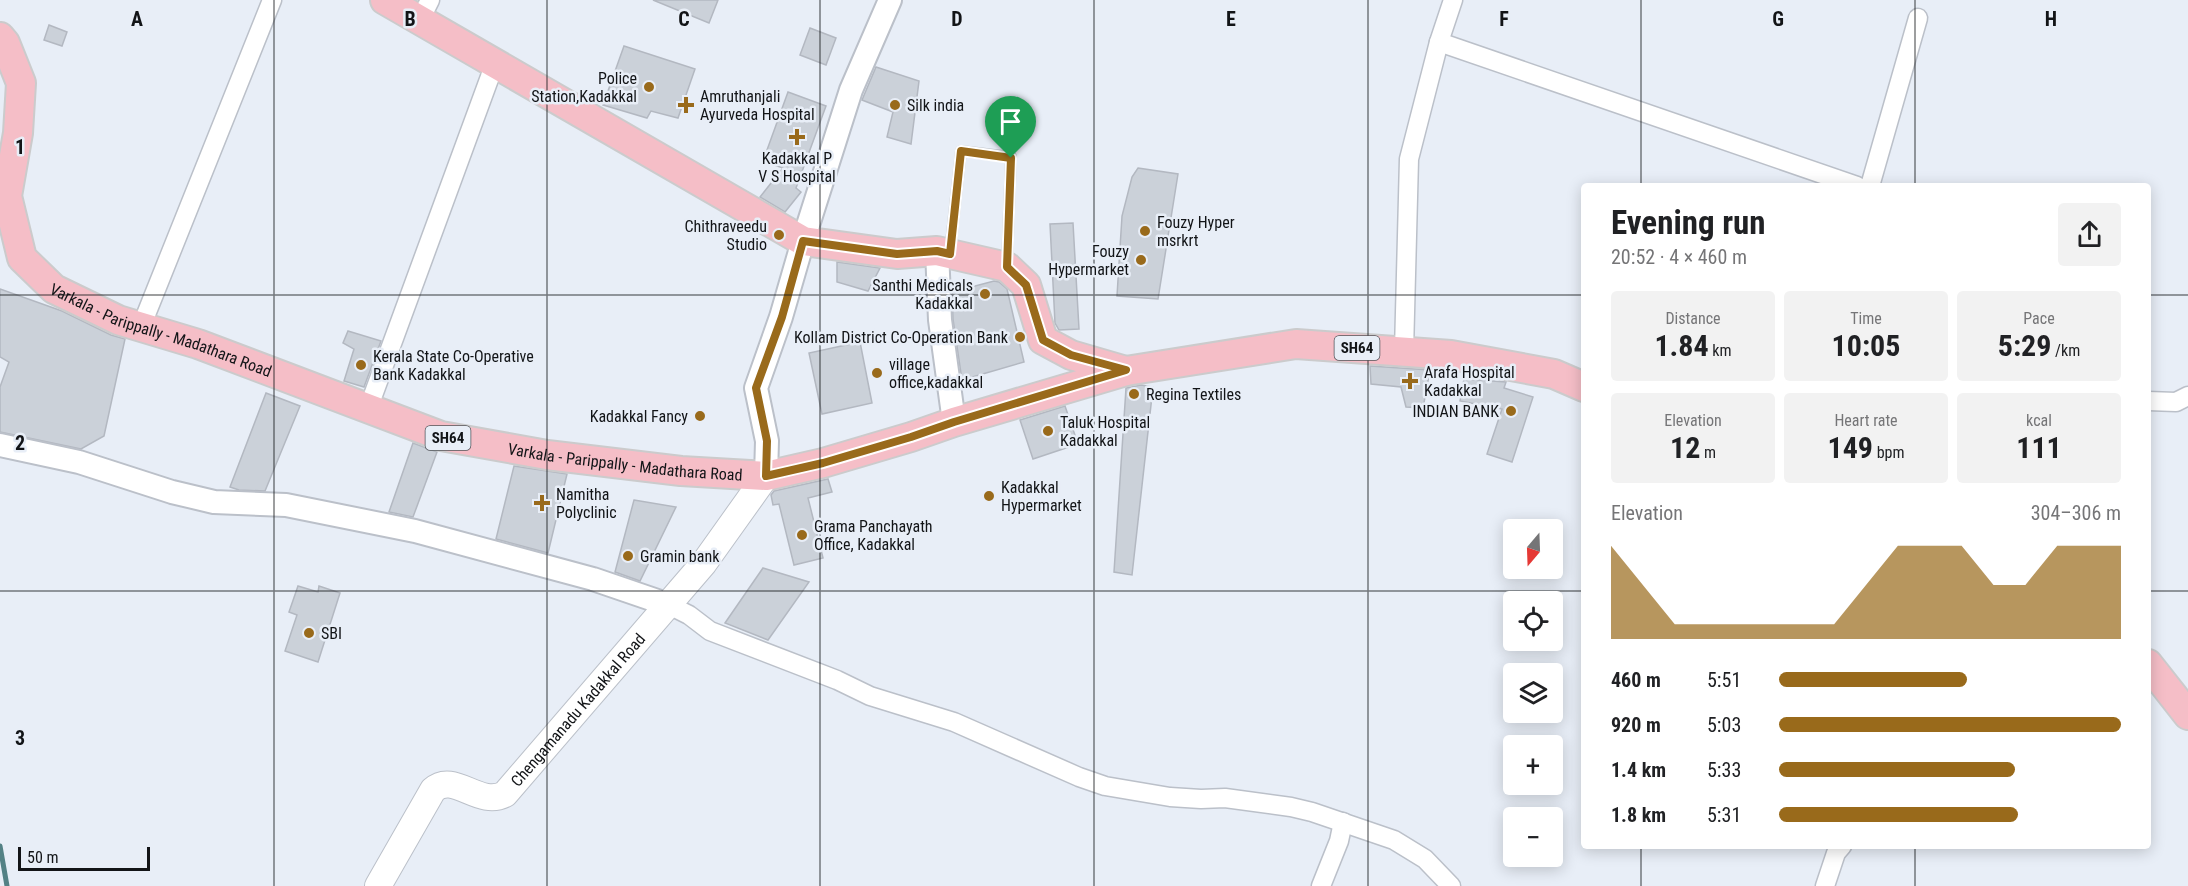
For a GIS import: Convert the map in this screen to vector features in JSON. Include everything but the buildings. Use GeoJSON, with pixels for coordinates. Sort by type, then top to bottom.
{"type":"FeatureCollection","features":[{"type":"Feature","properties":{"kind":"main road"},"geometry":{"type":"LineString","coordinates":[[385,0],[425,10],[495,63],[803,241],[897,254],[943,253],[1007,267],[1026,285],[1043,340],[1071,355],[1126,370]]}},
{"type":"Feature","properties":{"kind":"main road","name":"Varkala - Parippally - Madathara Road"},"geometry":{"type":"LineString","coordinates":[[0,37],[6,43],[21,83],[18,133],[7,196],[22,258],[54,289],[118,320],[198,344],[441,436],[547,455],[681,471],[766,476],[867,450],[1126,370],[1296,344],[1451,355],[1554,374],[1581,386]]}},
{"type":"Feature","properties":{"kind":"main road","name":"Chengamanadu Kadakkal Road"},"geometry":{"type":"LineString","coordinates":[[378,886],[433,790],[442,785],[452,784],[488,798],[497,798],[506,794],[704,563],[766,476]]}},
{"type":"Feature","properties":{"kind":"main road"},"geometry":{"type":"LineString","coordinates":[[2151,668],[2188,715]]}},
{"type":"Feature","properties":{"kind":"street"},"geometry":{"type":"LineString","coordinates":[[141,327],[272,0]]}},
{"type":"Feature","properties":{"kind":"street"},"geometry":{"type":"LineString","coordinates":[[766,476],[767,441],[756,388],[782,317],[803,241],[851,90],[890,0]]}},
{"type":"Feature","properties":{"kind":"street"},"geometry":{"type":"LineString","coordinates":[[1404,351],[1409,159],[1439,42],[1453,0]]}},
{"type":"Feature","properties":{"kind":"street"},"geometry":{"type":"LineString","coordinates":[[1871,183],[1918,18]]}},
{"type":"Feature","properties":{"kind":"street"},"geometry":{"type":"LineString","coordinates":[[1439,42],[1848,183]]}},
{"type":"Feature","properties":{"kind":"street"},"geometry":{"type":"LineString","coordinates":[[368,410],[495,63]]}},
{"type":"Feature","properties":{"kind":"street"},"geometry":{"type":"LineString","coordinates":[[943,253],[940,320],[954,422]]}},
{"type":"Feature","properties":{"kind":"street"},"geometry":{"type":"LineString","coordinates":[[2151,400],[2176,402],[2188,396]]}},
{"type":"Feature","properties":{"kind":"street"},"geometry":{"type":"LineString","coordinates":[[0,445],[79,462],[171,492],[214,501],[286,505],[415,531],[593,579],[669,605],[689,615],[710,632],[837,680],[870,696],[954,722],[1079,777],[1105,786],[1170,797],[1226,798],[1268,803],[1312,812],[1343,822],[1403,845],[1425,859],[1451,886]]}},
{"type":"Feature","properties":{"kind":"street"},"geometry":{"type":"LineString","coordinates":[[1322,886],[1336,850],[1343,822]]}},
{"type":"Feature","properties":{"kind":"street"},"geometry":{"type":"LineString","coordinates":[[1825,886],[1839,849]]}},
{"type":"Feature","properties":{"kind":"lane"},"geometry":{"type":"LineString","coordinates":[[943,253],[961,151],[1011,158],[1007,267]]}},
{"type":"Feature","properties":{"kind":"waterway"},"geometry":{"type":"LineString","coordinates":[[0,846],[7,886]]}},
{"type":"Feature","properties":{"kind":"place","name":"Police Station,Kadakkal"},"geometry":{"type":"Point","coordinates":[649,87]}},
{"type":"Feature","properties":{"kind":"place","name":"Amruthanjali Ayurveda Hospital"},"geometry":{"type":"Point","coordinates":[686,105]}},
{"type":"Feature","properties":{"kind":"place","name":"Silk india"},"geometry":{"type":"Point","coordinates":[895,105]}},
{"type":"Feature","properties":{"kind":"place","name":"Kadakkal P V S Hospital"},"geometry":{"type":"Point","coordinates":[797,137]}},
{"type":"Feature","properties":{"kind":"place","name":"Fouzy Hyper msrkrt"},"geometry":{"type":"Point","coordinates":[1145,231]}},
{"type":"Feature","properties":{"kind":"place","name":"Chithraveedu Studio"},"geometry":{"type":"Point","coordinates":[779,235]}},
{"type":"Feature","properties":{"kind":"place","name":"Fouzy Hypermarket"},"geometry":{"type":"Point","coordinates":[1141,260]}},
{"type":"Feature","properties":{"kind":"place","name":"Santhi Medicals Kadakkal"},"geometry":{"type":"Point","coordinates":[985,294]}},
{"type":"Feature","properties":{"kind":"place","name":"Kollam District Co-Operation Bank"},"geometry":{"type":"Point","coordinates":[1020,337]}},
{"type":"Feature","properties":{"kind":"place","name":"Kerala State Co-Operative Bank Kadakkal"},"geometry":{"type":"Point","coordinates":[361,365]}},
{"type":"Feature","properties":{"kind":"place","name":"village office,kadakkal"},"geometry":{"type":"Point","coordinates":[877,373]}},
{"type":"Feature","properties":{"kind":"place","name":"Arafa Hospital Kadakkal"},"geometry":{"type":"Point","coordinates":[1410,381]}},
{"type":"Feature","properties":{"kind":"place","name":"Regina Textiles"},"geometry":{"type":"Point","coordinates":[1134,394]}},
{"type":"Feature","properties":{"kind":"place","name":"INDIAN BANK"},"geometry":{"type":"Point","coordinates":[1511,411]}},
{"type":"Feature","properties":{"kind":"place","name":"Kadakkal Fancy"},"geometry":{"type":"Point","coordinates":[700,416]}},
{"type":"Feature","properties":{"kind":"place","name":"Taluk Hospital Kadakkal"},"geometry":{"type":"Point","coordinates":[1048,431]}},
{"type":"Feature","properties":{"kind":"place","name":"Kadakkal Hypermarket"},"geometry":{"type":"Point","coordinates":[989,496]}},
{"type":"Feature","properties":{"kind":"place","name":"Namitha Polyclinic"},"geometry":{"type":"Point","coordinates":[542,503]}},
{"type":"Feature","properties":{"kind":"place","name":"Grama Panchayath Office, Kadakkal"},"geometry":{"type":"Point","coordinates":[802,535]}},
{"type":"Feature","properties":{"kind":"place","name":"Gramin bank"},"geometry":{"type":"Point","coordinates":[628,556]}},
{"type":"Feature","properties":{"kind":"place","name":"SBI"},"geometry":{"type":"Point","coordinates":[309,633]}},
{"type":"Feature","properties":{"kind":"route"},"geometry":{"type":"LineString","coordinates":[[961,151],[1011,158],[1007,267],[1026,285],[1043,340],[1071,355],[1126,370],[823,463],[766,476],[767,441],[756,388],[782,317],[803,241],[833,247],[897,254],[937,251],[950,254],[961,151]]}}]}
